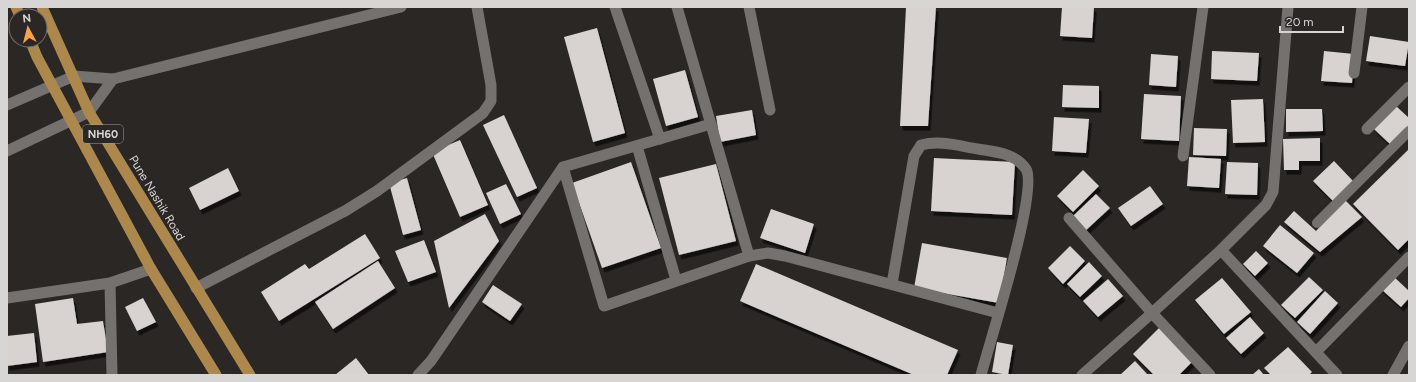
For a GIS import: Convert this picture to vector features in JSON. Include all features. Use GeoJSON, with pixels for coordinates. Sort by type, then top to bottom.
{"type":"FeatureCollection","features":[{"type":"Feature","properties":{"kind":"highway","name":"Pune Nashik Road"},"geometry":{"type":"LineString","coordinates":[[42,7],[90,112],[250,375]]}},
{"type":"Feature","properties":{"kind":"highway","name":"NH60"},"geometry":{"type":"LineString","coordinates":[[33,48],[151,269],[216,375]]}},
{"type":"Feature","properties":{"kind":"street"},"geometry":{"type":"LineString","coordinates":[[7,105],[74,76],[113,79],[400,7]]}},
{"type":"Feature","properties":{"kind":"street"},"geometry":{"type":"LineString","coordinates":[[196,288],[345,211],[377,191],[483,113],[491,101],[491,85],[477,7]]}},
{"type":"Feature","properties":{"kind":"street"},"geometry":{"type":"LineString","coordinates":[[615,7],[660,139]]}},
{"type":"Feature","properties":{"kind":"street"},"geometry":{"type":"LineString","coordinates":[[677,7],[750,256]]}},
{"type":"Feature","properties":{"kind":"street"},"geometry":{"type":"LineString","coordinates":[[749,7],[770,110]]}},
{"type":"Feature","properties":{"kind":"street"},"geometry":{"type":"LineString","coordinates":[[1183,156],[1203,7]]}},
{"type":"Feature","properties":{"kind":"street"},"geometry":{"type":"LineString","coordinates":[[1084,374],[1222,250],[1266,205],[1273,192],[1288,7]]}},
{"type":"Feature","properties":{"kind":"street"},"geometry":{"type":"LineString","coordinates":[[1354,73],[1362,7]]}},
{"type":"Feature","properties":{"kind":"street"},"geometry":{"type":"LineString","coordinates":[[7,151],[90,112],[113,79]]}},
{"type":"Feature","properties":{"kind":"street"},"geometry":{"type":"LineString","coordinates":[[1367,129],[1409,87]]}},
{"type":"Feature","properties":{"kind":"street"},"geometry":{"type":"LineString","coordinates":[[418,375],[436,354],[564,166],[711,124]]}},
{"type":"Feature","properties":{"kind":"street"},"geometry":{"type":"LineString","coordinates":[[892,284],[914,156],[921,146],[933,142],[999,152],[1017,158],[1027,171],[1030,189],[1025,218],[980,375]]}},
{"type":"Feature","properties":{"kind":"street"},"geometry":{"type":"LineString","coordinates":[[637,146],[676,280]]}},
{"type":"Feature","properties":{"kind":"street"},"geometry":{"type":"LineString","coordinates":[[564,166],[604,306],[676,280],[750,256],[768,253],[785,256],[998,313]]}},
{"type":"Feature","properties":{"kind":"street"},"geometry":{"type":"LineString","coordinates":[[1069,218],[1210,375]]}},
{"type":"Feature","properties":{"kind":"street"},"geometry":{"type":"LineString","coordinates":[[1222,250],[1337,375]]}},
{"type":"Feature","properties":{"kind":"street"},"geometry":{"type":"LineString","coordinates":[[1316,352],[1409,257]]}},
{"type":"Feature","properties":{"kind":"street"},"geometry":{"type":"LineString","coordinates":[[7,298],[110,284],[151,269]]}},
{"type":"Feature","properties":{"kind":"street"},"geometry":{"type":"LineString","coordinates":[[110,284],[112,375]]}},
{"type":"Feature","properties":{"kind":"street"},"geometry":{"type":"LineString","coordinates":[[1393,375],[1409,346]]}},
{"type":"Feature","properties":{"kind":"lane"},"geometry":{"type":"LineString","coordinates":[[1317,222],[1409,131]]}},
{"type":"Feature","properties":{"kind":"building"},"geometry":{"type":"Polygon","coordinates":[[[906,7],[936,7],[928,126],[900,126],[906,7]]]}},
{"type":"Feature","properties":{"kind":"building"},"geometry":{"type":"Polygon","coordinates":[[[1062,7],[1094,7],[1092,38],[1060,36],[1062,7]]]}},
{"type":"Feature","properties":{"kind":"building"},"geometry":{"type":"Polygon","coordinates":[[[597,28],[625,133],[593,142],[564,37],[597,28]]]}},
{"type":"Feature","properties":{"kind":"building"},"geometry":{"type":"Polygon","coordinates":[[[1370,36],[1409,42],[1405,66],[1366,61],[1370,36]]]}},
{"type":"Feature","properties":{"kind":"building"},"geometry":{"type":"Polygon","coordinates":[[[1212,51],[1259,53],[1257,81],[1211,79],[1212,51]]]}},
{"type":"Feature","properties":{"kind":"building"},"geometry":{"type":"Polygon","coordinates":[[[1324,51],[1354,54],[1352,83],[1321,81],[1324,51]]]}},
{"type":"Feature","properties":{"kind":"building"},"geometry":{"type":"Polygon","coordinates":[[[1151,54],[1178,56],[1176,87],[1149,85],[1151,54]]]}},
{"type":"Feature","properties":{"kind":"building"},"geometry":{"type":"Polygon","coordinates":[[[685,70],[698,117],[666,126],[653,79],[685,70]]]}},
{"type":"Feature","properties":{"kind":"building"},"geometry":{"type":"Polygon","coordinates":[[[1063,85],[1099,86],[1099,108],[1062,107],[1063,85]]]}},
{"type":"Feature","properties":{"kind":"building"},"geometry":{"type":"Polygon","coordinates":[[[1144,94],[1181,96],[1179,141],[1141,139],[1144,94]]]}},
{"type":"Feature","properties":{"kind":"building"},"geometry":{"type":"Polygon","coordinates":[[[1263,99],[1265,142],[1233,143],[1231,100],[1263,99]]]}},
{"type":"Feature","properties":{"kind":"building"},"geometry":{"type":"Polygon","coordinates":[[[1396,106],[1409,118],[1409,126],[1391,145],[1374,129],[1396,106]]]}},
{"type":"Feature","properties":{"kind":"building"},"geometry":{"type":"Polygon","coordinates":[[[1286,109],[1322,109],[1323,131],[1286,132],[1286,109]]]}},
{"type":"Feature","properties":{"kind":"building"},"geometry":{"type":"Polygon","coordinates":[[[752,110],[756,135],[720,142],[716,116],[752,110]]]}},
{"type":"Feature","properties":{"kind":"building"},"geometry":{"type":"Polygon","coordinates":[[[504,115],[537,188],[517,197],[483,125],[504,115]]]}},
{"type":"Feature","properties":{"kind":"building"},"geometry":{"type":"Polygon","coordinates":[[[1054,117],[1089,119],[1086,153],[1052,151],[1054,117]]]}},
{"type":"Feature","properties":{"kind":"building"},"geometry":{"type":"Polygon","coordinates":[[[1194,128],[1227,129],[1226,156],[1193,155],[1194,128]]]}},
{"type":"Feature","properties":{"kind":"building"},"geometry":{"type":"Polygon","coordinates":[[[1320,138],[1320,161],[1299,161],[1299,170],[1284,170],[1283,139],[1320,138]]]}},
{"type":"Feature","properties":{"kind":"building"},"geometry":{"type":"Polygon","coordinates":[[[460,140],[488,205],[460,217],[432,152],[460,140]]]}},
{"type":"Feature","properties":{"kind":"building"},"geometry":{"type":"Polygon","coordinates":[[[1409,149],[1409,239],[1398,250],[1353,204],[1409,149]]]}},
{"type":"Feature","properties":{"kind":"building"},"geometry":{"type":"Polygon","coordinates":[[[1189,157],[1221,159],[1219,188],[1187,186],[1189,157]]]}},
{"type":"Feature","properties":{"kind":"building"},"geometry":{"type":"Polygon","coordinates":[[[934,158],[1015,162],[1012,215],[931,211],[934,158]]]}},
{"type":"Feature","properties":{"kind":"building"},"geometry":{"type":"Polygon","coordinates":[[[1334,161],[1354,182],[1334,202],[1313,181],[1334,161]]]}},
{"type":"Feature","properties":{"kind":"building"},"geometry":{"type":"Polygon","coordinates":[[[631,162],[661,248],[602,268],[572,183],[631,162]]]}},
{"type":"Feature","properties":{"kind":"building"},"geometry":{"type":"Polygon","coordinates":[[[1227,162],[1258,163],[1257,195],[1225,194],[1227,162]]]}},
{"type":"Feature","properties":{"kind":"building"},"geometry":{"type":"Polygon","coordinates":[[[716,164],[736,241],[679,255],[659,178],[716,164]]]}},
{"type":"Feature","properties":{"kind":"building"},"geometry":{"type":"Polygon","coordinates":[[[228,168],[239,191],[200,210],[189,188],[228,168]]]}},
{"type":"Feature","properties":{"kind":"building"},"geometry":{"type":"Polygon","coordinates":[[[1083,170],[1099,186],[1073,212],[1057,196],[1083,170]]]}},
{"type":"Feature","properties":{"kind":"building"},"geometry":{"type":"Polygon","coordinates":[[[407,178],[421,230],[403,235],[389,183],[407,178]]]}},
{"type":"Feature","properties":{"kind":"building"},"geometry":{"type":"Polygon","coordinates":[[[506,184],[521,214],[500,224],[486,193],[506,184]]]}},
{"type":"Feature","properties":{"kind":"building"},"geometry":{"type":"Polygon","coordinates":[[[1150,186],[1163,204],[1131,226],[1118,208],[1150,186]]]}},
{"type":"Feature","properties":{"kind":"building"},"geometry":{"type":"Polygon","coordinates":[[[1096,194],[1110,208],[1084,232],[1071,218],[1096,194]]]}},
{"type":"Feature","properties":{"kind":"building"},"geometry":{"type":"Polygon","coordinates":[[[1345,200],[1362,217],[1320,252],[1284,222],[1294,211],[1316,231],[1345,200]]]}},
{"type":"Feature","properties":{"kind":"building"},"geometry":{"type":"Polygon","coordinates":[[[771,209],[814,224],[805,253],[760,238],[771,209]]]}},
{"type":"Feature","properties":{"kind":"building"},"geometry":{"type":"Polygon","coordinates":[[[485,214],[499,241],[449,308],[434,241],[485,214]]]}},
{"type":"Feature","properties":{"kind":"building"},"geometry":{"type":"Polygon","coordinates":[[[1280,225],[1314,253],[1297,273],[1263,246],[1280,225]]]}},
{"type":"Feature","properties":{"kind":"building"},"geometry":{"type":"Polygon","coordinates":[[[365,234],[380,258],[279,321],[261,292],[305,264],[309,269],[365,234]]]}},
{"type":"Feature","properties":{"kind":"building"},"geometry":{"type":"Polygon","coordinates":[[[424,240],[436,272],[408,282],[395,251],[424,240]]]}},
{"type":"Feature","properties":{"kind":"building"},"geometry":{"type":"Polygon","coordinates":[[[922,243],[1007,258],[999,303],[914,288],[922,243]]]}},
{"type":"Feature","properties":{"kind":"building"},"geometry":{"type":"Polygon","coordinates":[[[1070,246],[1085,261],[1063,284],[1048,268],[1070,246]]]}},
{"type":"Feature","properties":{"kind":"building"},"geometry":{"type":"Polygon","coordinates":[[[1256,251],[1268,263],[1255,276],[1243,264],[1256,251]]]}},
{"type":"Feature","properties":{"kind":"building"},"geometry":{"type":"Polygon","coordinates":[[[378,261],[395,288],[333,329],[315,302],[378,261]]]}},
{"type":"Feature","properties":{"kind":"building"},"geometry":{"type":"Polygon","coordinates":[[[1089,262],[1102,276],[1080,297],[1067,284],[1089,262]]]}},
{"type":"Feature","properties":{"kind":"building"},"geometry":{"type":"Polygon","coordinates":[[[756,264],[958,350],[947,375],[914,375],[740,301],[756,264]]]}},
{"type":"Feature","properties":{"kind":"building"},"geometry":{"type":"Polygon","coordinates":[[[1392,275],[1409,291],[1409,298],[1401,307],[1380,288],[1392,275]]]}},
{"type":"Feature","properties":{"kind":"building"},"geometry":{"type":"Polygon","coordinates":[[[1309,277],[1323,290],[1295,318],[1281,305],[1309,277]]]}},
{"type":"Feature","properties":{"kind":"building"},"geometry":{"type":"Polygon","coordinates":[[[1222,278],[1251,312],[1224,334],[1195,300],[1222,278]]]}},
{"type":"Feature","properties":{"kind":"building"},"geometry":{"type":"Polygon","coordinates":[[[1108,279],[1123,296],[1098,317],[1083,301],[1108,279]]]}},
{"type":"Feature","properties":{"kind":"building"},"geometry":{"type":"Polygon","coordinates":[[[493,285],[522,304],[510,321],[482,302],[493,285]]]}},
{"type":"Feature","properties":{"kind":"building"},"geometry":{"type":"Polygon","coordinates":[[[1325,291],[1338,303],[1310,334],[1297,322],[1325,291]]]}},
{"type":"Feature","properties":{"kind":"building"},"geometry":{"type":"Polygon","coordinates":[[[73,298],[77,324],[103,321],[108,352],[43,362],[35,304],[73,298]]]}},
{"type":"Feature","properties":{"kind":"building"},"geometry":{"type":"Polygon","coordinates":[[[143,298],[156,322],[137,331],[125,307],[143,298]]]}},
{"type":"Feature","properties":{"kind":"building"},"geometry":{"type":"Polygon","coordinates":[[[1250,317],[1264,333],[1241,354],[1226,338],[1250,317]]]}},
{"type":"Feature","properties":{"kind":"building"},"geometry":{"type":"Polygon","coordinates":[[[1159,328],[1192,362],[1179,375],[1154,375],[1133,354],[1159,328]]]}},
{"type":"Feature","properties":{"kind":"building"},"geometry":{"type":"Polygon","coordinates":[[[34,333],[37,362],[7,366],[7,336],[34,333]]]}},
{"type":"Feature","properties":{"kind":"building"},"geometry":{"type":"Polygon","coordinates":[[[997,342],[1013,345],[1008,375],[992,372],[997,342]]]}},
{"type":"Feature","properties":{"kind":"building"},"geometry":{"type":"Polygon","coordinates":[[[1288,347],[1312,372],[1309,375],[1271,375],[1264,368],[1288,347]]]}},
{"type":"Feature","properties":{"kind":"building"},"geometry":{"type":"Polygon","coordinates":[[[356,358],[369,375],[335,375],[356,358]]]}},
{"type":"Feature","properties":{"kind":"building"},"geometry":{"type":"Polygon","coordinates":[[[1135,361],[1148,375],[1120,375],[1135,361]]]}},
{"type":"Feature","properties":{"kind":"building"},"geometry":{"type":"Polygon","coordinates":[[[1259,369],[1264,375],[1252,375],[1259,369]]]}}]}
